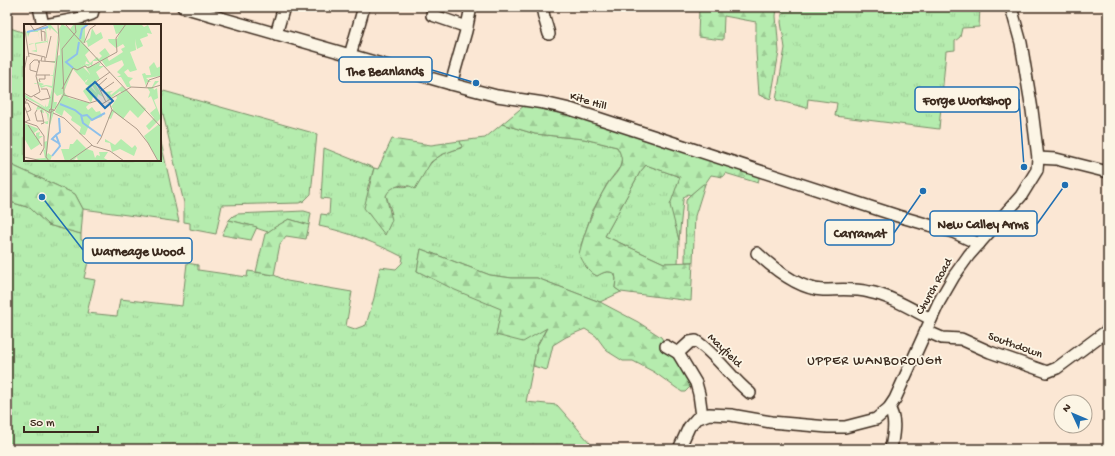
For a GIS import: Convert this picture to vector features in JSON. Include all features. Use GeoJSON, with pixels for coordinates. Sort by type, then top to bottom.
{"type":"FeatureCollection","features":[{"type":"Feature","properties":{"kind":"street"},"geometry":{"type":"LineString","coordinates":[[39,7],[44,24]]}},
{"type":"Feature","properties":{"kind":"street","name":"Kite Hill"},"geometry":{"type":"LineString","coordinates":[[183,7],[207,10],[276,34],[497,96],[544,103],[570,109],[898,216],[953,232],[979,244]]}},
{"type":"Feature","properties":{"kind":"street"},"geometry":{"type":"LineString","coordinates":[[276,34],[284,7]]}},
{"type":"Feature","properties":{"kind":"street"},"geometry":{"type":"LineString","coordinates":[[350,55],[364,7]]}},
{"type":"Feature","properties":{"kind":"street"},"geometry":{"type":"LineString","coordinates":[[433,7],[432,15],[467,27]]}},
{"type":"Feature","properties":{"kind":"street"},"geometry":{"type":"LineString","coordinates":[[452,84],[471,7]]}},
{"type":"Feature","properties":{"kind":"street"},"geometry":{"type":"LineString","coordinates":[[542,7],[549,34]]}},
{"type":"Feature","properties":{"kind":"street","name":"Church Road"},"geometry":{"type":"LineString","coordinates":[[702,416],[717,414],[771,422],[845,427],[876,419],[889,408],[902,387],[926,331],[954,276],[979,244],[1021,196],[1037,170],[1038,158],[1030,97],[1021,43],[1011,7]]}},
{"type":"Feature","properties":{"kind":"street"},"geometry":{"type":"LineString","coordinates":[[49,24],[93,15]]}},
{"type":"Feature","properties":{"kind":"street"},"geometry":{"type":"LineString","coordinates":[[1038,158],[1056,159],[1108,172]]}},
{"type":"Feature","properties":{"kind":"street"},"geometry":{"type":"LineString","coordinates":[[757,253],[767,263],[785,275],[814,289],[855,289],[870,292],[888,298],[932,319]]}},
{"type":"Feature","properties":{"kind":"street","name":"Southdown"},"geometry":{"type":"LineString","coordinates":[[926,331],[942,338],[961,339],[990,352],[1047,372],[1057,368],[1108,330]]}},
{"type":"Feature","properties":{"kind":"street","name":"Mayfield"},"geometry":{"type":"LineString","coordinates":[[678,353],[690,342],[696,341],[721,363],[738,383],[750,393]]}},
{"type":"Feature","properties":{"kind":"street"},"geometry":{"type":"LineString","coordinates":[[666,346],[678,353],[696,383],[702,416],[696,419],[688,428],[679,449]]}},
{"type":"Feature","properties":{"kind":"street"},"geometry":{"type":"LineString","coordinates":[[889,408],[894,420],[891,449]]}},
{"type":"Feature","properties":{"kind":"green space"},"geometry":{"type":"Polygon","coordinates":[[[699,7],[777,7],[776,16],[779,52],[771,99],[759,95],[756,52],[756,22],[724,16],[723,40],[698,37],[699,7]]]}},
{"type":"Feature","properties":{"kind":"green space"},"geometry":{"type":"Polygon","coordinates":[[[783,7],[980,7],[979,27],[962,28],[960,37],[955,41],[955,50],[946,51],[939,129],[835,116],[837,103],[808,99],[807,108],[776,100],[785,48],[781,22],[783,7]]]}},
{"type":"Feature","properties":{"kind":"green space"},"geometry":{"type":"Polygon","coordinates":[[[7,27],[24,33],[24,161],[161,161],[161,142],[179,222],[83,209],[75,194],[7,163],[7,27]]]}},
{"type":"Feature","properties":{"kind":"green space"},"geometry":{"type":"Polygon","coordinates":[[[161,90],[317,134],[311,194],[304,201],[299,203],[222,205],[216,234],[190,229],[190,223],[184,222],[184,203],[161,105],[161,90]]]}},
{"type":"Feature","properties":{"kind":"green space"},"geometry":{"type":"Polygon","coordinates":[[[525,105],[614,127],[760,174],[758,183],[725,173],[723,177],[711,175],[705,184],[690,195],[688,194],[684,197],[679,240],[670,205],[680,177],[646,165],[640,172],[605,236],[664,263],[693,262],[691,301],[621,292],[615,288],[615,274],[606,272],[597,276],[588,269],[579,254],[581,245],[590,218],[598,201],[608,183],[620,167],[620,152],[617,147],[584,139],[535,134],[502,124],[525,105]]]}},
{"type":"Feature","properties":{"kind":"green space"},"geometry":{"type":"Polygon","coordinates":[[[502,124],[535,134],[584,139],[617,147],[622,157],[620,167],[607,184],[592,212],[581,245],[586,267],[597,276],[606,272],[615,274],[615,288],[621,292],[600,302],[537,278],[512,278],[490,275],[421,249],[417,271],[502,309],[496,335],[547,327],[537,346],[526,402],[557,405],[595,449],[7,449],[7,201],[30,208],[48,225],[81,234],[81,240],[93,242],[84,278],[95,280],[87,313],[117,316],[120,299],[182,306],[187,263],[198,265],[198,270],[247,277],[248,271],[274,275],[287,281],[352,292],[346,326],[355,329],[366,325],[374,298],[380,267],[396,269],[402,263],[403,257],[362,238],[319,226],[321,214],[329,215],[330,199],[321,198],[324,148],[374,168],[367,190],[392,214],[386,195],[392,188],[410,186],[438,157],[461,148],[460,141],[485,138],[502,124]]]}},
{"type":"Feature","properties":{"kind":"green space"},"geometry":{"type":"Polygon","coordinates":[[[392,139],[431,145],[460,141],[462,147],[441,155],[431,162],[415,189],[403,185],[395,187],[388,192],[386,196],[392,220],[385,235],[364,208],[374,168],[378,169],[392,139]]]}},
{"type":"Feature","properties":{"kind":"green space"},"geometry":{"type":"Polygon","coordinates":[[[7,163],[75,194],[83,209],[81,234],[48,225],[30,208],[7,201],[7,163]]]}},
{"type":"Feature","properties":{"kind":"green space"},"geometry":{"type":"Polygon","coordinates":[[[646,165],[680,177],[671,205],[679,240],[678,263],[664,263],[605,236],[640,172],[646,165]]]}},
{"type":"Feature","properties":{"kind":"green space"},"geometry":{"type":"Polygon","coordinates":[[[703,183],[705,184],[695,216],[693,262],[685,262],[686,201],[687,198],[703,183]]]}},
{"type":"Feature","properties":{"kind":"green space"},"geometry":{"type":"Polygon","coordinates":[[[304,211],[311,213],[309,225],[289,219],[268,232],[256,227],[229,220],[237,214],[304,211]]]}},
{"type":"Feature","properties":{"kind":"green space"},"geometry":{"type":"Polygon","coordinates":[[[289,219],[309,225],[306,239],[286,236],[280,244],[274,275],[256,272],[265,234],[289,219]]]}},
{"type":"Feature","properties":{"kind":"green space"},"geometry":{"type":"Polygon","coordinates":[[[229,220],[257,227],[251,240],[222,235],[229,220]]]}},
{"type":"Feature","properties":{"kind":"green space"},"geometry":{"type":"Polygon","coordinates":[[[421,249],[490,275],[512,278],[537,278],[600,302],[638,322],[661,337],[670,352],[685,369],[690,382],[690,387],[685,392],[682,392],[654,372],[633,361],[623,361],[607,351],[596,336],[585,329],[566,337],[553,345],[547,370],[533,366],[537,346],[547,328],[523,342],[496,335],[501,309],[455,290],[417,271],[421,249]]]}},
{"type":"Feature","properties":{"kind":"place","name":"The Beanlands"},"geometry":{"type":"Point","coordinates":[476,83]}},
{"type":"Feature","properties":{"kind":"place","name":"Forge Workshop"},"geometry":{"type":"Point","coordinates":[1024,167]}},
{"type":"Feature","properties":{"kind":"place","name":"New Calley Arms"},"geometry":{"type":"Point","coordinates":[1065,185]}},
{"type":"Feature","properties":{"kind":"place","name":"Carramat"},"geometry":{"type":"Point","coordinates":[923,191]}},
{"type":"Feature","properties":{"kind":"place","name":"Warneage Wood"},"geometry":{"type":"Point","coordinates":[42,197]}},
{"type":"Feature","properties":{"kind":"district","name":"UPPER WANBOROUGH"},"geometry":{"type":"Point","coordinates":[875,361]}}]}
